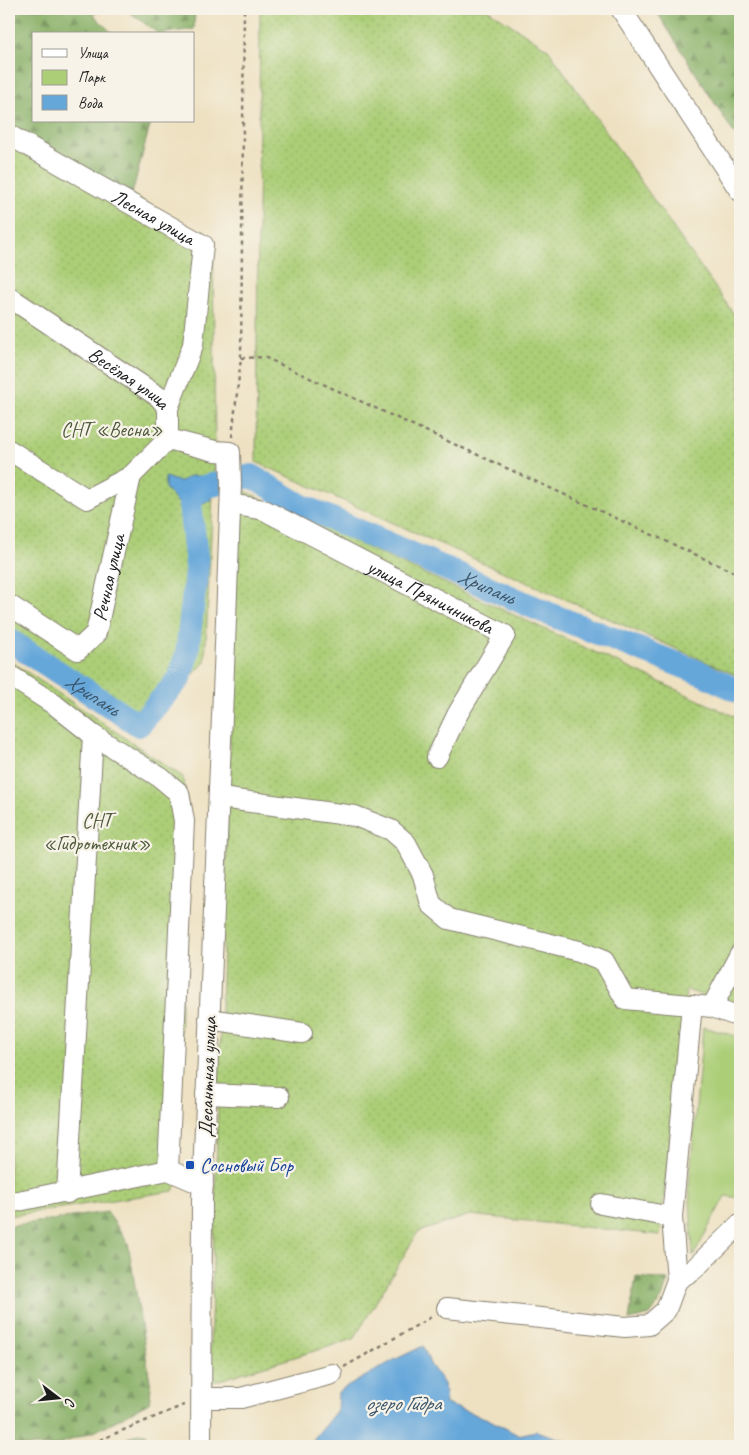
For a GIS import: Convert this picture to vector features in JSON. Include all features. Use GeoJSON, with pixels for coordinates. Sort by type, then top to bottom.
{"type":"FeatureCollection","features":[{"type":"Feature","properties":{"kind":"street"},"geometry":{"type":"LineString","coordinates":[[621,9],[740,192]]}},
{"type":"Feature","properties":{"kind":"street","name":"Лесная улица"},"geometry":{"type":"LineString","coordinates":[[9,135],[203,245],[193,346],[168,408]]}},
{"type":"Feature","properties":{"kind":"street","name":"Весёлая улица"},"geometry":{"type":"LineString","coordinates":[[9,297],[159,397],[168,408],[168,439],[215,452],[230,452]]}},
{"type":"Feature","properties":{"kind":"street"},"geometry":{"type":"LineString","coordinates":[[9,450],[87,499],[131,476],[168,439]]}},
{"type":"Feature","properties":{"kind":"street","name":"Десантная улица"},"geometry":{"type":"LineString","coordinates":[[201,1446],[203,1185],[209,1020],[223,798],[231,504],[230,452]]}},
{"type":"Feature","properties":{"kind":"street","name":"Речная улица"},"geometry":{"type":"LineString","coordinates":[[9,605],[78,650],[96,633],[131,476]]}},
{"type":"Feature","properties":{"kind":"street","name":"улица Пряничникова"},"geometry":{"type":"LineString","coordinates":[[231,504],[264,510],[505,635],[457,714],[437,756]]}},
{"type":"Feature","properties":{"kind":"street"},"geometry":{"type":"LineString","coordinates":[[9,675],[55,705],[93,735],[161,778],[179,793],[184,821],[168,1170]]}},
{"type":"Feature","properties":{"kind":"street"},"geometry":{"type":"LineString","coordinates":[[67,1193],[93,735]]}},
{"type":"Feature","properties":{"kind":"street"},"geometry":{"type":"LineString","coordinates":[[223,798],[354,816],[391,830],[406,842],[423,875],[431,904],[449,919],[579,951],[604,961],[625,999],[712,1007],[740,1017]]}},
{"type":"Feature","properties":{"kind":"street"},"geometry":{"type":"LineString","coordinates":[[712,1007],[740,954]]}},
{"type":"Feature","properties":{"kind":"street"},"geometry":{"type":"LineString","coordinates":[[447,1308],[625,1327],[649,1325],[666,1310],[677,1280],[672,1217],[692,1005]]}},
{"type":"Feature","properties":{"kind":"street"},"geometry":{"type":"LineString","coordinates":[[209,1020],[302,1033]]}},
{"type":"Feature","properties":{"kind":"street"},"geometry":{"type":"LineString","coordinates":[[206,1094],[280,1097]]}},
{"type":"Feature","properties":{"kind":"street"},"geometry":{"type":"LineString","coordinates":[[9,1203],[67,1193],[168,1170],[203,1185]]}},
{"type":"Feature","properties":{"kind":"street"},"geometry":{"type":"LineString","coordinates":[[601,1204],[672,1217]]}},
{"type":"Feature","properties":{"kind":"street"},"geometry":{"type":"LineString","coordinates":[[677,1280],[693,1270],[740,1224]]}},
{"type":"Feature","properties":{"kind":"street"},"geometry":{"type":"LineString","coordinates":[[658,1335],[660,1315]]}},
{"type":"Feature","properties":{"kind":"street"},"geometry":{"type":"LineString","coordinates":[[202,1398],[241,1398],[332,1374]]}},
{"type":"Feature","properties":{"kind":"path"},"geometry":{"type":"LineString","coordinates":[[230,452],[241,358],[244,9]]}},
{"type":"Feature","properties":{"kind":"path"},"geometry":{"type":"LineString","coordinates":[[241,358],[264,357],[419,430],[740,576]]}},
{"type":"Feature","properties":{"kind":"path"},"geometry":{"type":"LineString","coordinates":[[332,1374],[447,1308]]}},
{"type":"Feature","properties":{"kind":"path"},"geometry":{"type":"LineString","coordinates":[[85,1446],[202,1398]]}},
{"type":"Feature","properties":{"kind":"green space"},"geometry":{"type":"Polygon","coordinates":[[[9,9],[106,9],[93,14],[111,32],[32,32],[32,122],[151,122],[132,194],[9,123],[9,9]]]}},
{"type":"Feature","properties":{"kind":"green space"},"geometry":{"type":"Polygon","coordinates":[[[125,9],[195,9],[194,29],[156,32],[125,9]]]}},
{"type":"Feature","properties":{"kind":"green space"},"geometry":{"type":"Polygon","coordinates":[[[260,9],[487,9],[548,49],[740,323],[740,677],[256,462],[260,9]]]}},
{"type":"Feature","properties":{"kind":"green space"},"geometry":{"type":"Polygon","coordinates":[[[655,9],[729,9],[740,19],[740,143],[655,9]]]}},
{"type":"Feature","properties":{"kind":"green space","name":"СНТ «Весна»"},"geometry":{"type":"Polygon","coordinates":[[[9,123],[213,242],[215,451],[205,662],[137,735],[9,649],[9,123]]]}},
{"type":"Feature","properties":{"kind":"green space"},"geometry":{"type":"Polygon","coordinates":[[[238,488],[740,719],[740,1007],[686,990],[660,1235],[470,1215],[418,1232],[354,1339],[209,1383],[238,488]]]}},
{"type":"Feature","properties":{"kind":"green space","name":"СНТ «Гидротехник»"},"geometry":{"type":"Polygon","coordinates":[[[9,660],[183,777],[187,804],[176,1185],[173,1191],[9,1216],[9,660]]]}},
{"type":"Feature","properties":{"kind":"green space"},"geometry":{"type":"Polygon","coordinates":[[[703,1027],[740,1037],[740,1198],[725,1196],[693,1257],[689,1185],[703,1027]]]}},
{"type":"Feature","properties":{"kind":"green space"},"geometry":{"type":"Polygon","coordinates":[[[107,1212],[128,1242],[151,1388],[149,1403],[98,1430],[54,1446],[9,1446],[9,1226],[107,1212]]]}},
{"type":"Feature","properties":{"kind":"green space"},"geometry":{"type":"Polygon","coordinates":[[[636,1277],[668,1280],[662,1298],[650,1315],[629,1320],[636,1277]]]}},
{"type":"Feature","properties":{"kind":"green space"},"geometry":{"type":"Polygon","coordinates":[[[138,1433],[146,1434],[155,1446],[112,1446],[138,1433]]]}},
{"type":"Feature","properties":{"kind":"water"},"geometry":{"type":"Polygon","coordinates":[[[190,476],[201,476],[210,485],[211,500],[201,504],[177,502],[165,488],[165,477],[180,482],[190,476]]]}},
{"type":"Feature","properties":{"kind":"water","name":"озеро Гидра"},"geometry":{"type":"Polygon","coordinates":[[[423,1346],[430,1364],[444,1384],[446,1404],[488,1419],[518,1435],[536,1431],[583,1446],[308,1446],[337,1410],[338,1392],[423,1346]]]}},
{"type":"Feature","properties":{"kind":"waterway","name":"Хрипань"},"geometry":{"type":"LineString","coordinates":[[238,479],[252,476],[302,506],[554,616],[703,674],[740,692]]}},
{"type":"Feature","properties":{"kind":"waterway","name":"Хрипань"},"geometry":{"type":"LineString","coordinates":[[9,640],[139,725],[179,679],[187,654],[197,564],[190,504],[195,489],[225,482]]}},
{"type":"Feature","properties":{"kind":"place","name":"Сосновый Бор"},"geometry":{"type":"Point","coordinates":[190,1165]}}]}
